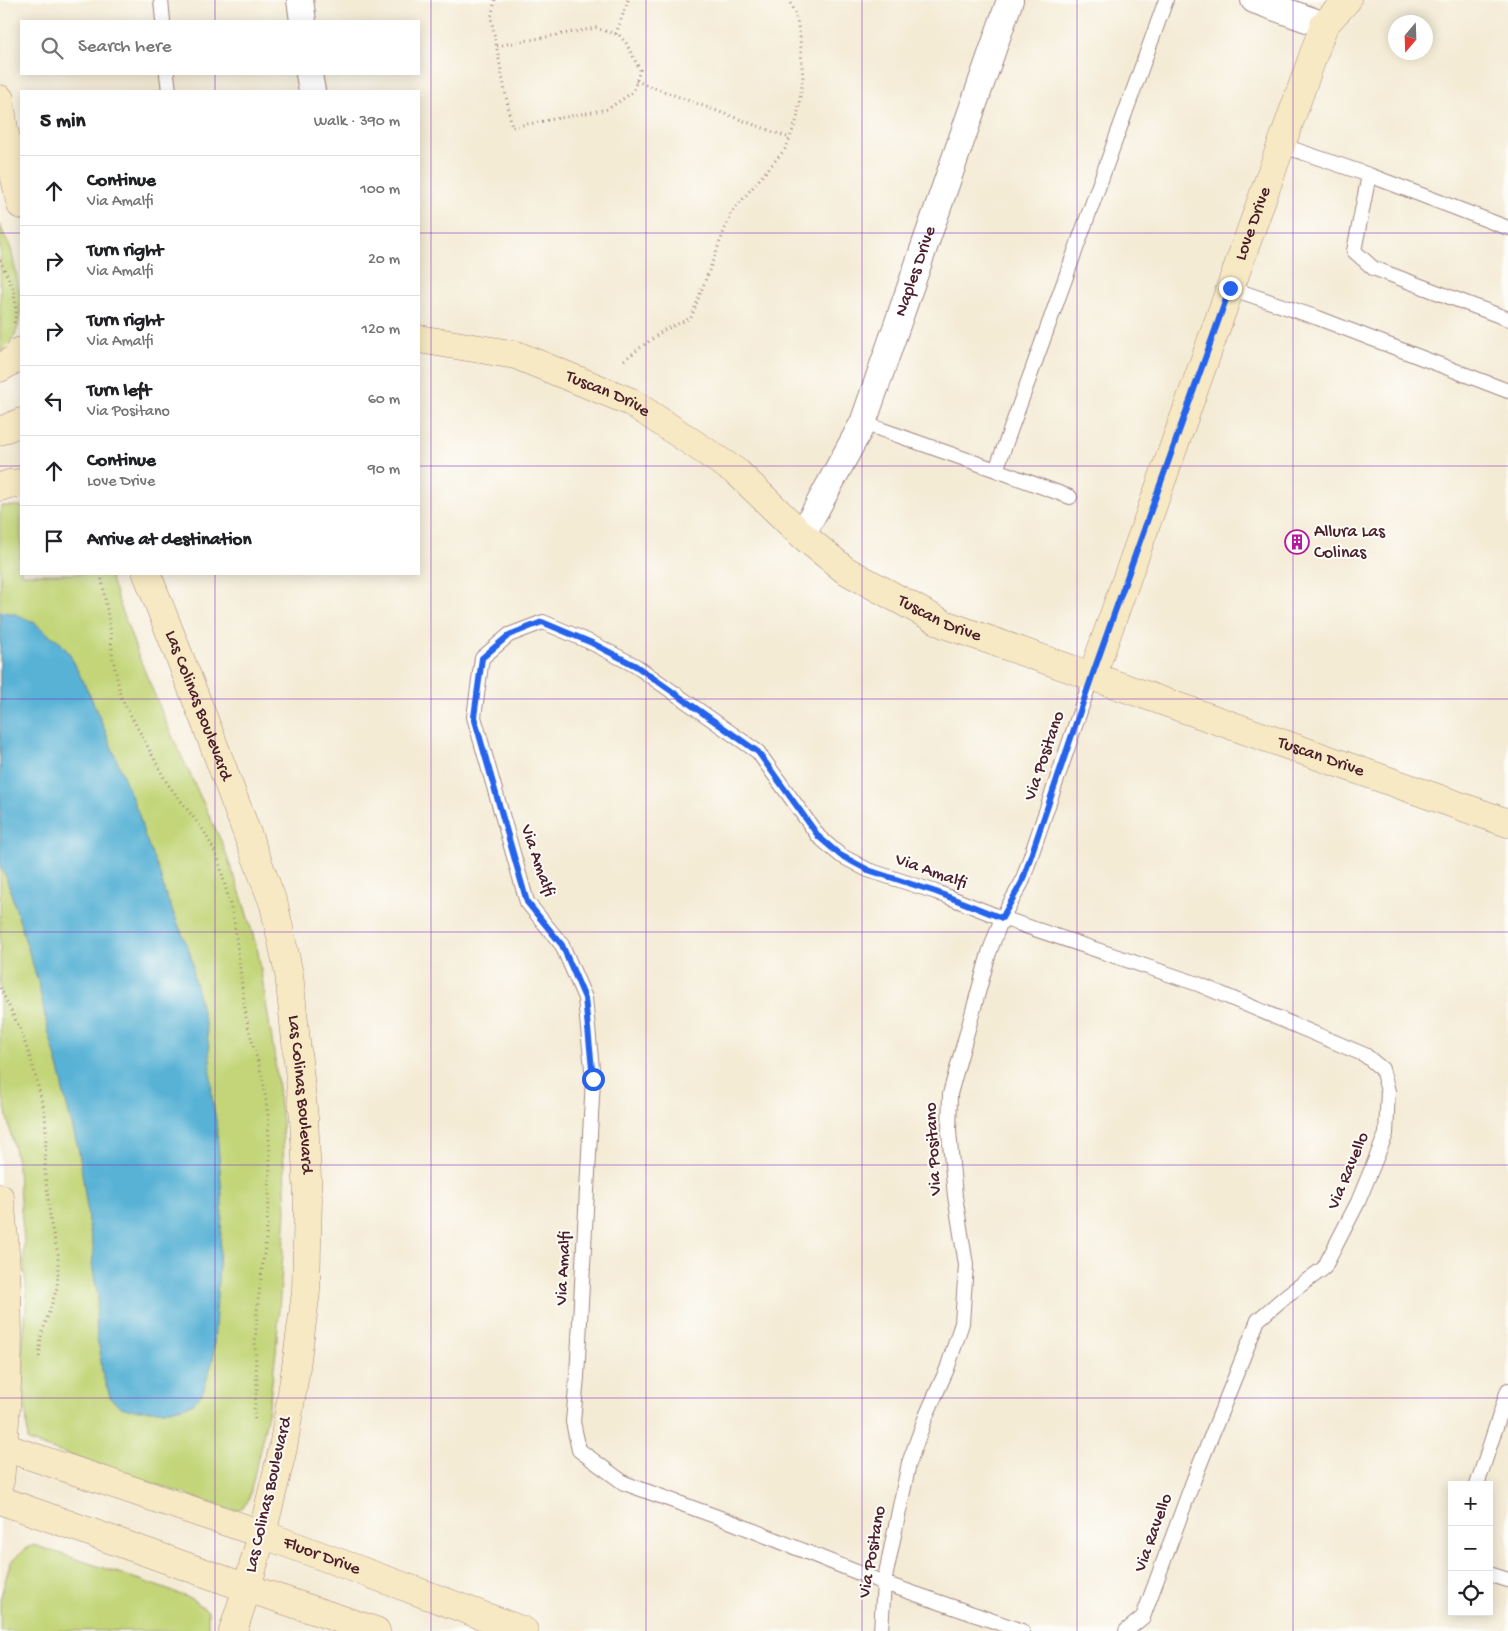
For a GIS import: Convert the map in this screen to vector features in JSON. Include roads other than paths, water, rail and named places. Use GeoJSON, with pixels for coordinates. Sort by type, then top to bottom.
{"type":"FeatureCollection","features":[{"type":"Feature","properties":{"kind":"street"},"geometry":{"type":"LineString","coordinates":[[300,0],[303,20]]}},
{"type":"Feature","properties":{"kind":"street","name":"Naples Drive"},"geometry":{"type":"LineString","coordinates":[[802,534],[863,423],[1010,0]]}},
{"type":"Feature","properties":{"kind":"street"},"geometry":{"type":"LineString","coordinates":[[1254,0],[1321,13]]}},
{"type":"Feature","properties":{"kind":"street","name":"Love Drive"},"geometry":{"type":"LineString","coordinates":[[1092,676],[1281,145],[1321,13],[1347,0]]}},
{"type":"Feature","properties":{"kind":"street"},"geometry":{"type":"LineString","coordinates":[[310,75],[312,90]]}},
{"type":"Feature","properties":{"kind":"street"},"geometry":{"type":"LineString","coordinates":[[0,99],[4,130],[20,201]]}},
{"type":"Feature","properties":{"kind":"street","name":"Tuscan Drive"},"geometry":{"type":"LineString","coordinates":[[420,339],[516,355],[631,402],[738,473],[802,534],[845,570],[944,624],[1508,823]]}},
{"type":"Feature","properties":{"kind":"street"},"geometry":{"type":"LineString","coordinates":[[0,368],[15,359],[17,340]]}},
{"type":"Feature","properties":{"kind":"street"},"geometry":{"type":"LineString","coordinates":[[0,431],[20,422]]}},
{"type":"Feature","properties":{"kind":"street"},"geometry":{"type":"LineString","coordinates":[[0,488],[10,484],[20,483]]}},
{"type":"Feature","properties":{"kind":"street"},"geometry":{"type":"LineString","coordinates":[[134,575],[165,619]]}},
{"type":"Feature","properties":{"kind":"street","name":"Las Colinas Boulevard"},"geometry":{"type":"LineString","coordinates":[[148,575],[274,905],[289,974],[304,1118],[308,1198],[306,1292],[295,1374],[283,1448],[262,1534],[233,1631]]}},
{"type":"Feature","properties":{"kind":"street"},"geometry":{"type":"LineString","coordinates":[[162,575],[165,619]]}},
{"type":"Feature","properties":{"kind":"street"},"geometry":{"type":"LineString","coordinates":[[0,1198],[5,1239],[8,1314],[0,1481]]}},
{"type":"Feature","properties":{"kind":"street","name":"Fluor Drive"},"geometry":{"type":"LineString","coordinates":[[2,1446],[262,1534],[524,1631]]}},
{"type":"Feature","properties":{"kind":"street"},"geometry":{"type":"LineString","coordinates":[[0,1500],[358,1629]]}},
{"type":"Feature","properties":{"kind":"lane"},"geometry":{"type":"LineString","coordinates":[[161,0],[163,20]]}},
{"type":"Feature","properties":{"kind":"lane"},"geometry":{"type":"LineString","coordinates":[[996,470],[1166,0]]}},
{"type":"Feature","properties":{"kind":"lane"},"geometry":{"type":"LineString","coordinates":[[167,75],[169,90]]}},
{"type":"Feature","properties":{"kind":"lane"},"geometry":{"type":"LineString","coordinates":[[1281,145],[1369,175],[1508,228]]}},
{"type":"Feature","properties":{"kind":"lane"},"geometry":{"type":"LineString","coordinates":[[1369,175],[1354,251],[1373,268],[1508,319]]}},
{"type":"Feature","properties":{"kind":"lane"},"geometry":{"type":"LineString","coordinates":[[1230,288],[1318,318],[1508,391]]}},
{"type":"Feature","properties":{"kind":"lane"},"geometry":{"type":"LineString","coordinates":[[863,423],[1070,497]]}},
{"type":"Feature","properties":{"kind":"lane","name":"Via Amalfi"},"geometry":{"type":"LineString","coordinates":[[884,1582],[734,1523],[624,1483],[579,1450],[573,1422],[593,1079],[585,998],[562,945],[527,902],[474,717],[482,658],[509,635],[542,622],[592,643],[636,666],[758,752],[819,837],[840,855],[868,870],[936,892],[1002,918]]}},
{"type":"Feature","properties":{"kind":"lane","name":"Via Positano"},"geometry":{"type":"LineString","coordinates":[[881,1631],[884,1582],[909,1464],[926,1416],[948,1369],[962,1323],[966,1265],[954,1196],[949,1132],[950,1094],[989,953],[1002,918],[1022,882],[1092,676]]}},
{"type":"Feature","properties":{"kind":"lane","name":"Via Ravello"},"geometry":{"type":"LineString","coordinates":[[1002,918],[1198,984],[1364,1055],[1382,1069],[1388,1091],[1386,1134],[1358,1202],[1324,1268],[1287,1295],[1258,1320],[1194,1479],[1143,1617],[1126,1631]]}},
{"type":"Feature","properties":{"kind":"lane"},"geometry":{"type":"LineString","coordinates":[[1479,1481],[1508,1390]]}},
{"type":"Feature","properties":{"kind":"lane"},"geometry":{"type":"LineString","coordinates":[[1493,1575],[1508,1580]]}},
{"type":"Feature","properties":{"kind":"lane"},"geometry":{"type":"LineString","coordinates":[[884,1582],[1022,1631]]}},
{"type":"Feature","properties":{"kind":"water"},"geometry":{"type":"Polygon","coordinates":[[[0,611],[16,614],[35,623],[58,640],[69,653],[96,708],[139,815],[165,893],[189,950],[193,965],[193,974],[207,1032],[210,1057],[212,1098],[216,1120],[222,1194],[222,1216],[213,1360],[202,1394],[192,1404],[171,1410],[138,1410],[119,1406],[111,1399],[102,1373],[97,1340],[96,1314],[98,1298],[92,1264],[94,1251],[88,1222],[79,1152],[48,1030],[38,982],[6,877],[0,866],[0,611]]]}},
{"type":"Feature","properties":{"kind":"place","name":"Allura Las Colinas"},"geometry":{"type":"Point","coordinates":[1297,542]}}]}
